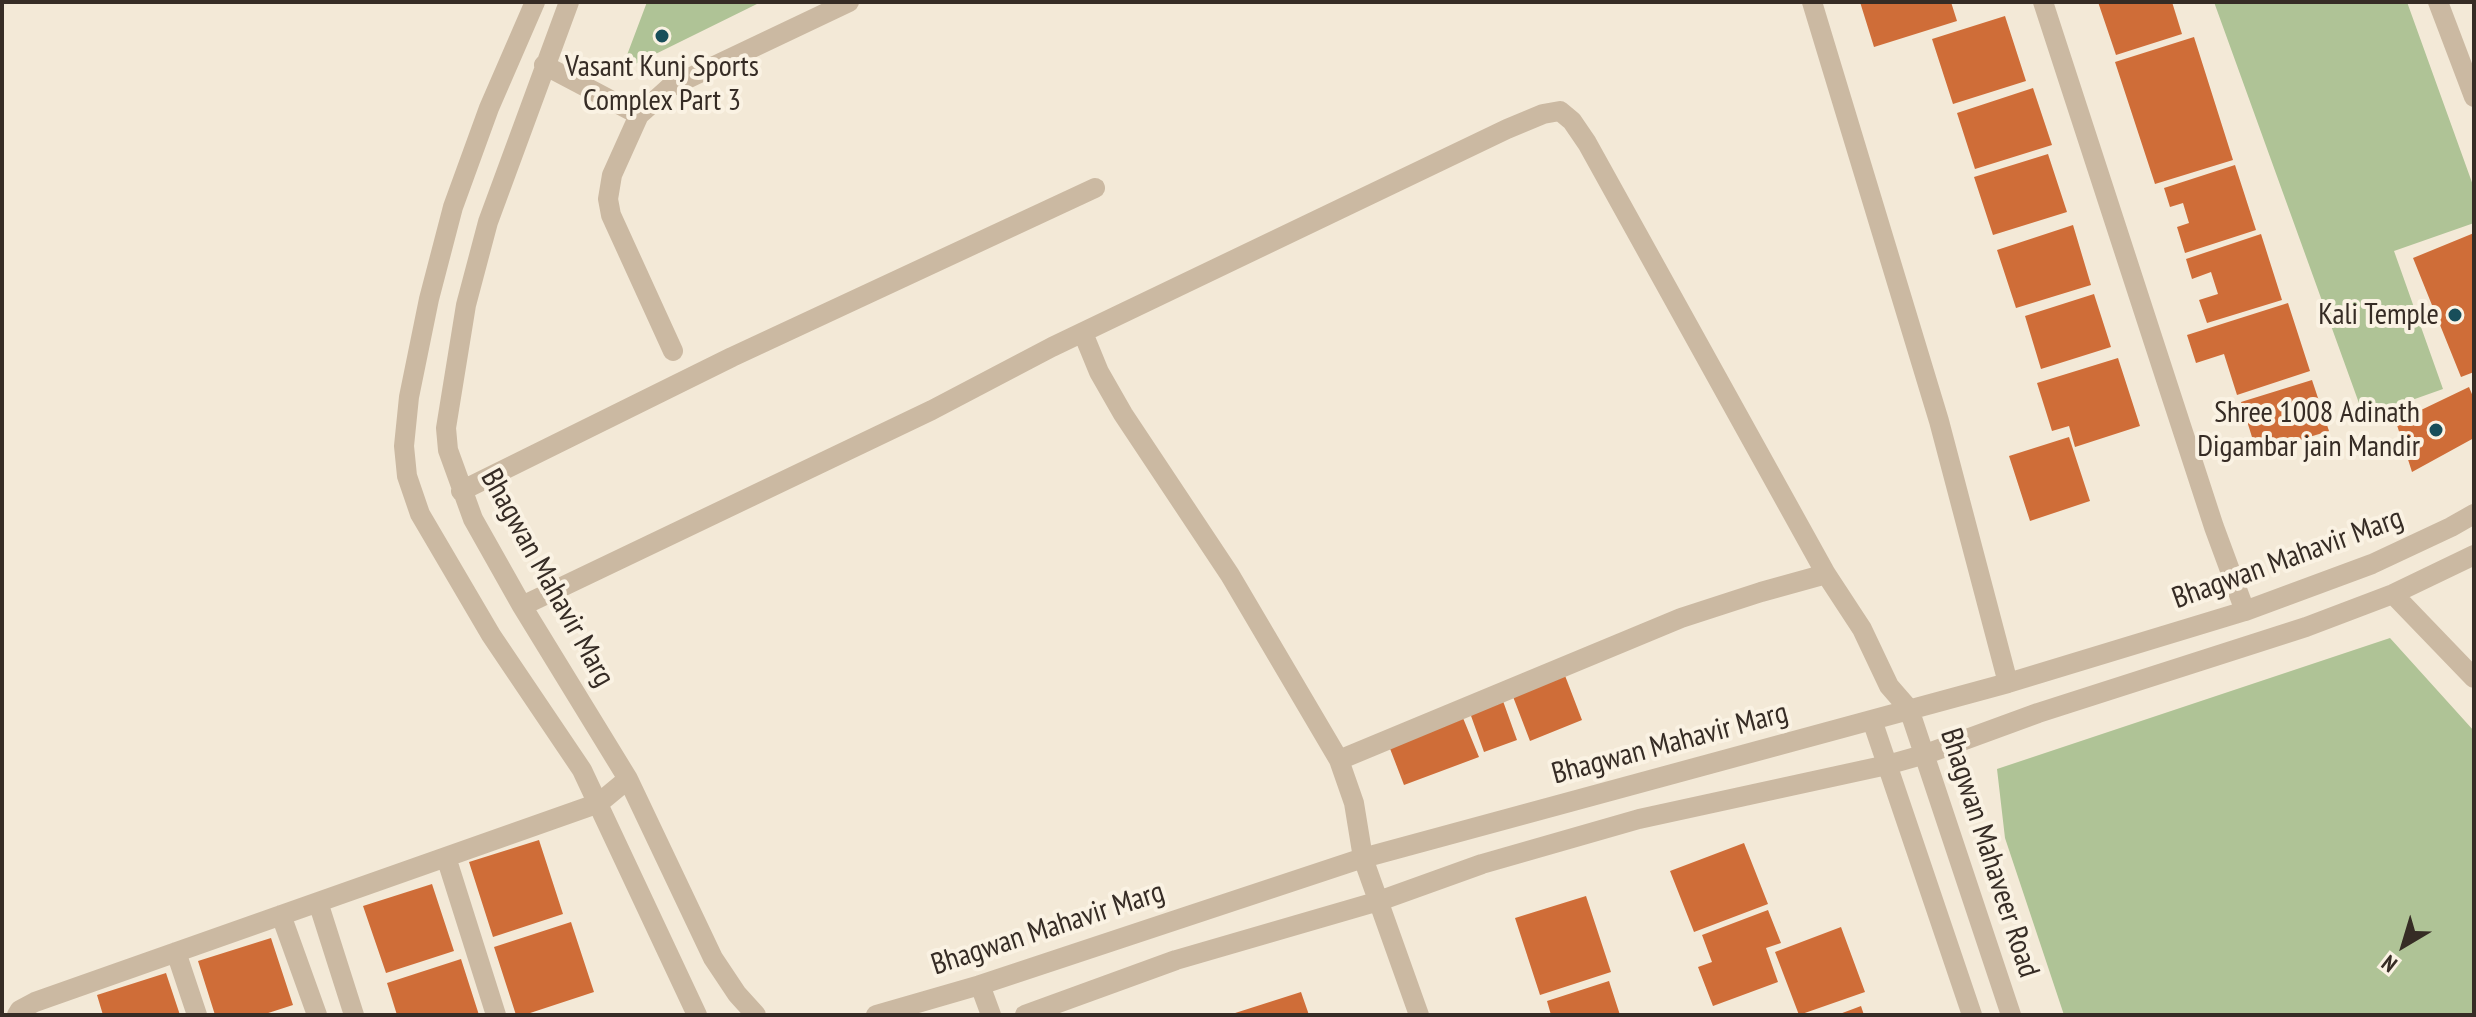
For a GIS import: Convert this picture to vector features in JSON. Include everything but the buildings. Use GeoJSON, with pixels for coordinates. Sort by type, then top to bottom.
{"type":"FeatureCollection","features":[{"type":"Feature","properties":{"kind":"street"},"geometry":{"type":"LineString","coordinates":[[535,2],[489,108],[453,207],[429,299],[409,397],[404,446],[407,476],[420,514],[448,563],[491,635],[582,770],[697,1015]]}},
{"type":"Feature","properties":{"kind":"street","name":"Bhagwan Mahavir Marg"},"geometry":{"type":"LineString","coordinates":[[569,2],[488,222],[466,305],[446,428],[448,450],[473,519],[522,606],[628,779],[713,958],[737,994],[756,1015]]}},
{"type":"Feature","properties":{"kind":"street"},"geometry":{"type":"LineString","coordinates":[[673,351],[611,215],[608,199],[612,175],[639,115],[670,87],[849,2]]}},
{"type":"Feature","properties":{"kind":"street"},"geometry":{"type":"LineString","coordinates":[[1812,2],[1939,421],[2008,683]]}},
{"type":"Feature","properties":{"kind":"street"},"geometry":{"type":"LineString","coordinates":[[2043,2],[2209,512],[2245,611]]}},
{"type":"Feature","properties":{"kind":"street"},"geometry":{"type":"LineString","coordinates":[[2438,2],[2474,97]]}},
{"type":"Feature","properties":{"kind":"street"},"geometry":{"type":"LineString","coordinates":[[544,65],[639,115]]}},
{"type":"Feature","properties":{"kind":"street","name":"Bhagwan Mahaveer Road"},"geometry":{"type":"LineString","coordinates":[[1083,333],[1507,129],[1543,114],[1560,111],[1572,121],[1587,143],[1826,574],[1862,629],[1889,686],[1909,709],[2011,1015]]}},
{"type":"Feature","properties":{"kind":"street"},"geometry":{"type":"LineString","coordinates":[[461,491],[732,357],[1095,188]]}},
{"type":"Feature","properties":{"kind":"street"},"geometry":{"type":"LineString","coordinates":[[522,606],[932,410],[1083,333],[1099,372],[1123,414],[1230,575],[1339,760],[1354,803],[1363,858],[1419,1015]]}},
{"type":"Feature","properties":{"kind":"street","name":"Bhagwan Mahavir Marg"},"geometry":{"type":"LineString","coordinates":[[876,1015],[980,985],[1363,858],[2008,683],[2245,611],[2372,564],[2474,514]]}},
{"type":"Feature","properties":{"kind":"street"},"geometry":{"type":"LineString","coordinates":[[1025,1015],[1176,960],[1379,901],[1482,864],[1639,819],[1926,754],[2053,708],[2306,627],[2393,594],[2474,555]]}},
{"type":"Feature","properties":{"kind":"street"},"geometry":{"type":"LineString","coordinates":[[1339,760],[1681,618],[1826,574]]}},
{"type":"Feature","properties":{"kind":"street"},"geometry":{"type":"LineString","coordinates":[[2393,594],[2474,678]]}},
{"type":"Feature","properties":{"kind":"street"},"geometry":{"type":"LineString","coordinates":[[1872,720],[1972,1015]]}},
{"type":"Feature","properties":{"kind":"street"},"geometry":{"type":"LineString","coordinates":[[17,1015],[35,1002],[599,803],[628,779]]}},
{"type":"Feature","properties":{"kind":"street"},"geometry":{"type":"LineString","coordinates":[[446,857],[496,1015]]}},
{"type":"Feature","properties":{"kind":"street"},"geometry":{"type":"LineString","coordinates":[[318,902],[354,1015]]}},
{"type":"Feature","properties":{"kind":"street"},"geometry":{"type":"LineString","coordinates":[[281,915],[317,1015]]}},
{"type":"Feature","properties":{"kind":"street"},"geometry":{"type":"LineString","coordinates":[[176,952],[197,1015]]}},
{"type":"Feature","properties":{"kind":"street"},"geometry":{"type":"LineString","coordinates":[[980,985],[991,1015]]}},
{"type":"Feature","properties":{"kind":"green space","name":"Vasant Kunj Sports Complex Part 3"},"geometry":{"type":"Polygon","coordinates":[[[647,2],[761,2],[621,71],[647,2]]]}},
{"type":"Feature","properties":{"kind":"green space"},"geometry":{"type":"Polygon","coordinates":[[[2214,2],[2407,2],[2474,188],[2474,223],[2394,251],[2443,389],[2364,417],[2214,2]]]}},
{"type":"Feature","properties":{"kind":"green space"},"geometry":{"type":"Polygon","coordinates":[[[2390,638],[2474,731],[2474,1015],[2064,1015],[2005,838],[1997,769],[2390,638]]]}},
{"type":"Feature","properties":{"kind":"place","name":"Vasant Kunj Sports Complex Part 3"},"geometry":{"type":"Point","coordinates":[662,36]}},
{"type":"Feature","properties":{"kind":"place","name":"Kali Temple"},"geometry":{"type":"Point","coordinates":[2455,315]}},
{"type":"Feature","properties":{"kind":"place","name":"Shree 1008 Adinath Digambar jain Mandir"},"geometry":{"type":"Point","coordinates":[2436,430]}}]}
